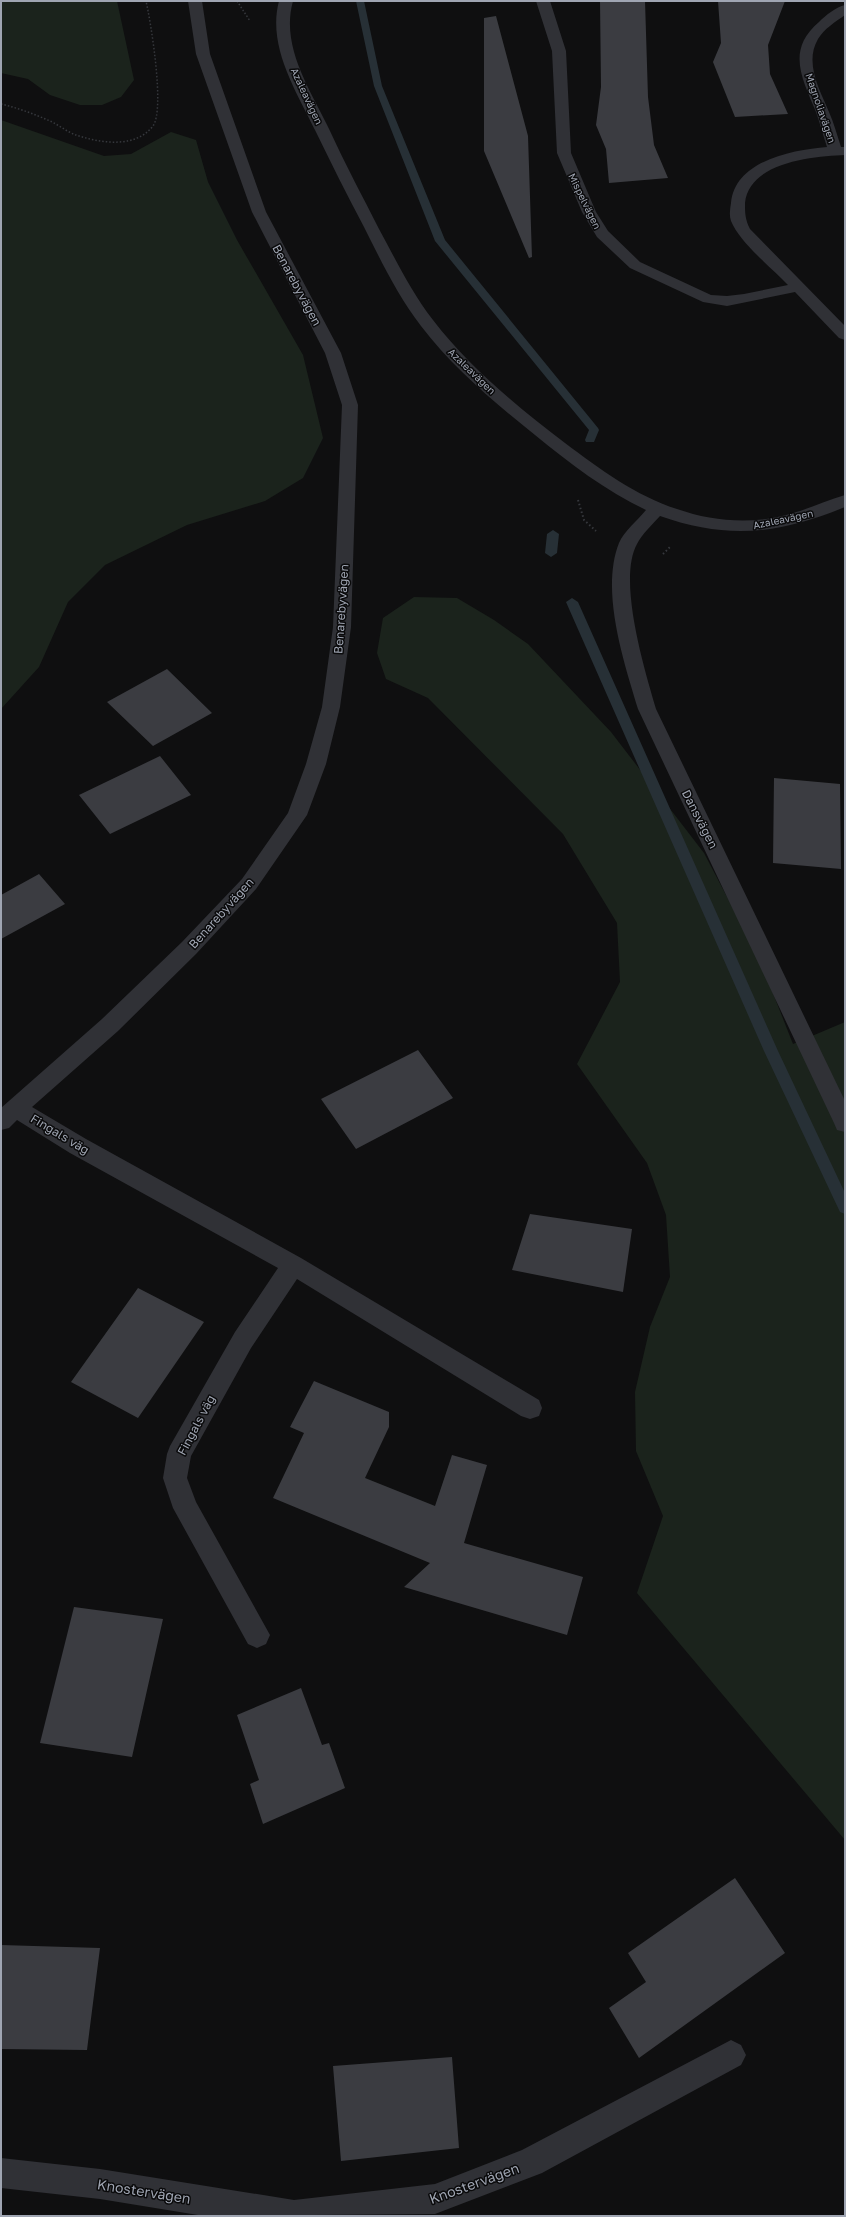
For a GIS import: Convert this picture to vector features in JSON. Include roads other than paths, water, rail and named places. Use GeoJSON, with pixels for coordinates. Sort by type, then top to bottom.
{"type":"FeatureCollection","features":[{"type":"Feature","properties":{"kind":"street","name":"Benarebyvägen"},"geometry":{"type":"LineString","coordinates":[[9,1114],[110,1025],[189,948],[249,884],[297,815],[316,764],[331,707],[342,627],[350,405],[333,353],[259,212],[203,54],[195,1]]}},
{"type":"Feature","properties":{"kind":"street","name":"Azaleavägen"},"geometry":{"type":"LineString","coordinates":[[286,1],[280,19],[284,46],[333,153],[396,275],[426,322],[479,381],[591,469],[620,488],[657,508],[702,522],[753,526],[815,513],[845,501]]}},
{"type":"Feature","properties":{"kind":"street","name":"Mispelvägen"},"geometry":{"type":"LineString","coordinates":[[543,1],[559,51],[564,153],[589,212],[602,234],[635,265],[681,288],[708,299],[727,301],[744,299],[798,287]]}},
{"type":"Feature","properties":{"kind":"street","name":"Magnoliavägen"},"geometry":{"type":"LineString","coordinates":[[840,151],[808,74],[806,61],[808,45],[815,35],[828,20],[845,9]]}},
{"type":"Feature","properties":{"kind":"street"},"geometry":{"type":"LineString","coordinates":[[840,151],[794,155],[773,162],[753,176],[746,184],[739,197],[736,216],[744,231],[845,335]]}},
{"type":"Feature","properties":{"kind":"street","name":"Dansvägen"},"geometry":{"type":"LineString","coordinates":[[657,508],[628,543],[621,571],[623,606],[634,662],[647,709],[721,861],[766,961],[845,1122]]}},
{"type":"Feature","properties":{"kind":"street","name":"Fingals väg"},"geometry":{"type":"LineString","coordinates":[[9,1114],[78,1146],[293,1265],[530,1408]]}},
{"type":"Feature","properties":{"kind":"street","name":"Fingals väg"},"geometry":{"type":"LineString","coordinates":[[257,1635],[186,1508],[175,1478],[179,1454],[243,1340],[293,1265]]}},
{"type":"Feature","properties":{"kind":"street","name":"Knostervägen"},"geometry":{"type":"LineString","coordinates":[[1,2174],[100,2184],[294,2215],[435,2199],[531,2162],[731,2055]]}},
{"type":"Feature","properties":{"kind":"waterway"},"geometry":{"type":"LineString","coordinates":[[360,1],[378,86],[440,241],[594,430],[590,440]]}},
{"type":"Feature","properties":{"kind":"waterway"},"geometry":{"type":"LineString","coordinates":[[551,553],[553,534]]}},
{"type":"Feature","properties":{"kind":"waterway"},"geometry":{"type":"LineString","coordinates":[[572,602],[771,1051],[845,1208]]}}]}
